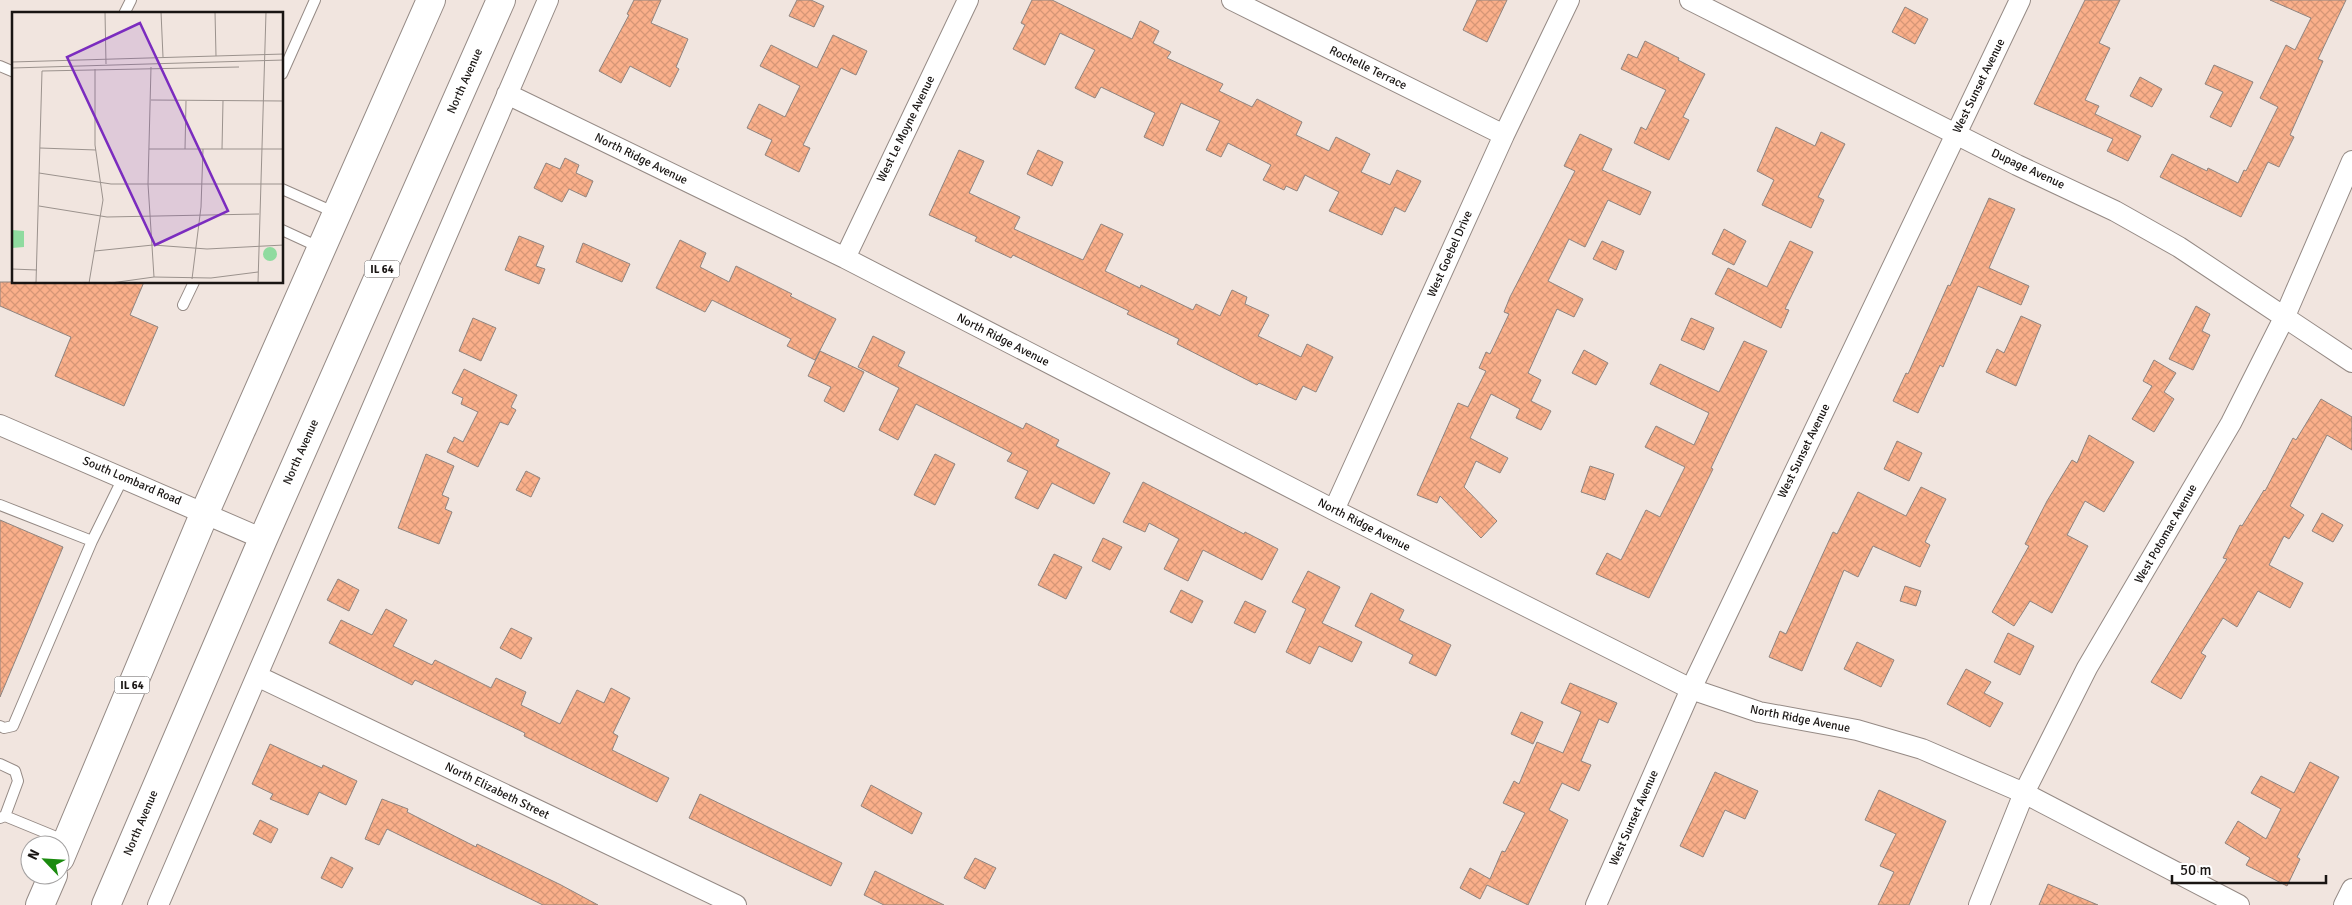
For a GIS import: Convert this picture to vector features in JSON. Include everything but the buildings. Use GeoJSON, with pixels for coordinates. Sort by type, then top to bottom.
{"type":"FeatureCollection","features":[{"type":"Feature","properties":{"kind":"main road","name":"IL 64"},"geometry":{"type":"LineString","coordinates":[[69,835],[205,512],[431,0]]}},
{"type":"Feature","properties":{"kind":"main road","name":"North Avenue"},"geometry":{"type":"LineString","coordinates":[[106,905],[263,539],[501,0]]}},
{"type":"Feature","properties":{"kind":"main road"},"geometry":{"type":"LineString","coordinates":[[40,905],[49,885]]}},
{"type":"Feature","properties":{"kind":"street"},"geometry":{"type":"LineString","coordinates":[[158,905],[548,0]]}},
{"type":"Feature","properties":{"kind":"street","name":"West Le Moyne Avenue"},"geometry":{"type":"LineString","coordinates":[[845,258],[968,0]]}},
{"type":"Feature","properties":{"kind":"street","name":"Rochelle Terrace"},"geometry":{"type":"LineString","coordinates":[[1232,0],[1504,135]]}},
{"type":"Feature","properties":{"kind":"street","name":"West Goebel Drive"},"geometry":{"type":"LineString","coordinates":[[1334,510],[1504,135],[1569,0]]}},
{"type":"Feature","properties":{"kind":"street","name":"Dupage Avenue"},"geometry":{"type":"LineString","coordinates":[[1690,0],[2123,216],[2179,247],[2352,362]]}},
{"type":"Feature","properties":{"kind":"street","name":"West Sunset Avenue"},"geometry":{"type":"LineString","coordinates":[[1596,905],[1691,689],[2020,0]]}},
{"type":"Feature","properties":{"kind":"street","name":"North Ridge Avenue"},"geometry":{"type":"LineString","coordinates":[[507,94],[845,258],[1334,510],[1691,689],[1759,712],[1857,730],[1922,749],[2024,793],[2239,905]]}},
{"type":"Feature","properties":{"kind":"street","name":"West Potomac Avenue"},"geometry":{"type":"LineString","coordinates":[[1979,905],[2024,793],[2087,668],[2231,424],[2285,316],[2352,161]]}},
{"type":"Feature","properties":{"kind":"street","name":"South Lombard Road"},"geometry":{"type":"LineString","coordinates":[[0,425],[205,512],[263,539]]}},
{"type":"Feature","properties":{"kind":"street","name":"North Elizabeth Street"},"geometry":{"type":"LineString","coordinates":[[258,676],[736,905]]}},
{"type":"Feature","properties":{"kind":"street"},"geometry":{"type":"LineString","coordinates":[[2344,905],[2352,889]]}},
{"type":"Feature","properties":{"kind":"lane"},"geometry":{"type":"LineString","coordinates":[[125,12],[131,0]]}},
{"type":"Feature","properties":{"kind":"lane"},"geometry":{"type":"LineString","coordinates":[[284,70],[315,0]]}},
{"type":"Feature","properties":{"kind":"lane"},"geometry":{"type":"LineString","coordinates":[[0,66],[12,71]]}},
{"type":"Feature","properties":{"kind":"lane"},"geometry":{"type":"LineString","coordinates":[[284,190],[336,214]]}},
{"type":"Feature","properties":{"kind":"lane"},"geometry":{"type":"LineString","coordinates":[[284,231],[322,248]]}},
{"type":"Feature","properties":{"kind":"lane"},"geometry":{"type":"LineString","coordinates":[[183,305],[193,284]]}},
{"type":"Feature","properties":{"kind":"lane"},"geometry":{"type":"LineString","coordinates":[[0,726],[4,728],[13,726],[92,541],[123,478]]}},
{"type":"Feature","properties":{"kind":"lane"},"geometry":{"type":"LineString","coordinates":[[0,505],[92,541]]}},
{"type":"Feature","properties":{"kind":"lane"},"geometry":{"type":"LineString","coordinates":[[0,764],[15,771],[18,781],[3,817],[36,835]]}}]}
